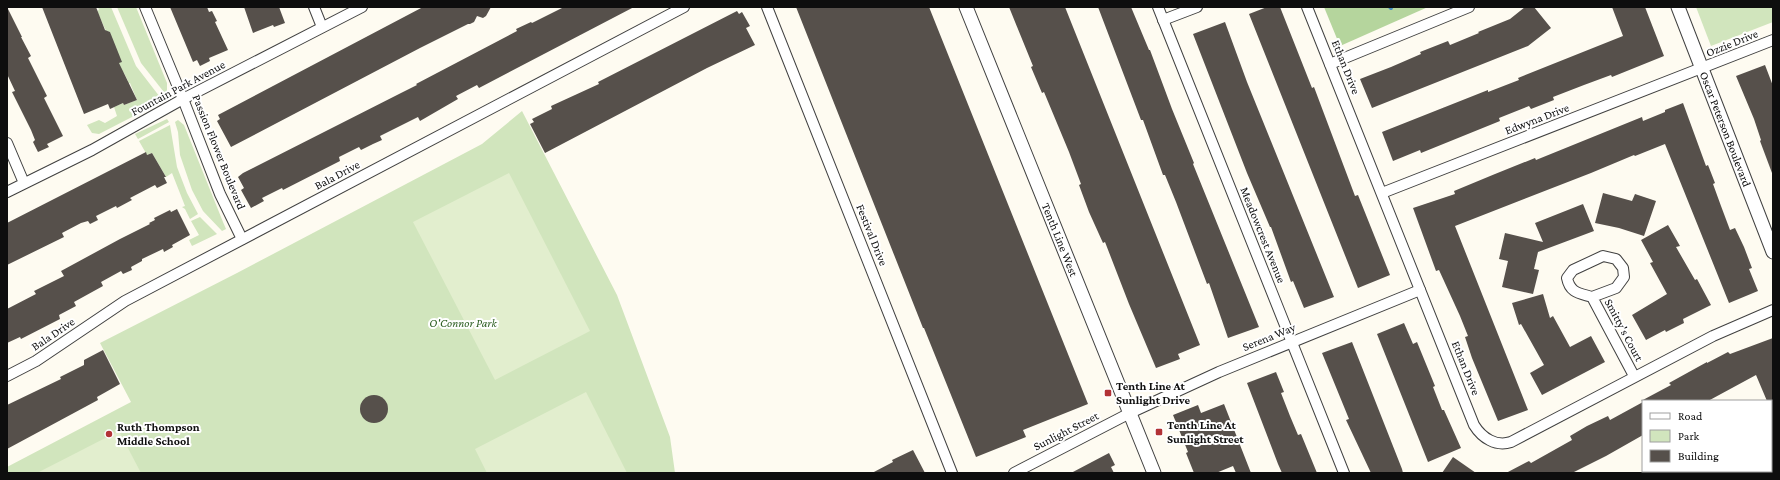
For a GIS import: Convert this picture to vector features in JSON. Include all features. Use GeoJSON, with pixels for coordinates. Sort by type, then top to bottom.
{"type":"FeatureCollection","features":[{"type":"Feature","properties":{"kind":"street","name":"Passion Flower Boulevard"},"geometry":{"type":"LineString","coordinates":[[145,7],[220,194],[242,239]]}},
{"type":"Feature","properties":{"kind":"street"},"geometry":{"type":"LineString","coordinates":[[314,7],[322,27]]}},
{"type":"Feature","properties":{"kind":"street","name":"Fountain Park Avenue"},"geometry":{"type":"LineString","coordinates":[[7,192],[92,150],[183,99],[362,7]]}},
{"type":"Feature","properties":{"kind":"street","name":"Bala Drive"},"geometry":{"type":"LineString","coordinates":[[7,376],[36,361],[125,302],[684,7]]}},
{"type":"Feature","properties":{"kind":"street","name":"Festival Drive"},"geometry":{"type":"LineString","coordinates":[[767,7],[952,473]]}},
{"type":"Feature","properties":{"kind":"street","name":"Tenth Line West"},"geometry":{"type":"LineString","coordinates":[[966,7],[1154,473]]}},
{"type":"Feature","properties":{"kind":"street","name":"Meadowcrest Avenue"},"geometry":{"type":"LineString","coordinates":[[1158,7],[1344,473]]}},
{"type":"Feature","properties":{"kind":"street"},"geometry":{"type":"LineString","coordinates":[[1163,20],[1197,7]]}},
{"type":"Feature","properties":{"kind":"street","name":"Ethan Drive"},"geometry":{"type":"LineString","coordinates":[[1307,7],[1474,425],[1481,435],[1495,442],[1511,442],[1634,376],[1713,336],[1773,310]]}},
{"type":"Feature","properties":{"kind":"street"},"geometry":{"type":"LineString","coordinates":[[1330,64],[1469,7]]}},
{"type":"Feature","properties":{"kind":"street","name":"Oscar Peterson Boulevard"},"geometry":{"type":"LineString","coordinates":[[1678,7],[1773,252]]}},
{"type":"Feature","properties":{"kind":"street","name":"Ozzie Drive"},"geometry":{"type":"LineString","coordinates":[[1701,69],[1773,40]]}},
{"type":"Feature","properties":{"kind":"street","name":"Edwyna Drive"},"geometry":{"type":"LineString","coordinates":[[1382,193],[1701,69]]}},
{"type":"Feature","properties":{"kind":"street"},"geometry":{"type":"LineString","coordinates":[[7,142],[24,183]]}},
{"type":"Feature","properties":{"kind":"street","name":"Smitty's Court"},"geometry":{"type":"LineString","coordinates":[[1592,297],[1616,288],[1624,277],[1623,268],[1616,259],[1603,256],[1573,270],[1568,278],[1569,285],[1574,292],[1592,297],[1634,376]]}},
{"type":"Feature","properties":{"kind":"street","name":"Serena Way"},"geometry":{"type":"LineString","coordinates":[[1130,413],[1219,372],[1292,341],[1420,290]]}},
{"type":"Feature","properties":{"kind":"street","name":"Sunlight Street"},"geometry":{"type":"LineString","coordinates":[[1014,473],[1130,413]]}},
{"type":"Feature","properties":{"kind":"green space"},"geometry":{"type":"Polygon","coordinates":[[[98,7],[111,7],[136,66],[163,101],[99,134],[92,133],[87,125],[99,120],[105,123],[117,116],[114,107],[123,103],[124,105],[137,100],[130,83],[127,84],[128,81],[124,73],[118,67],[110,32],[106,31],[97,11],[99,10],[98,7]]]}},
{"type":"Feature","properties":{"kind":"green space"},"geometry":{"type":"Polygon","coordinates":[[[117,7],[136,7],[167,83],[167,96],[141,63],[117,7]]]}},
{"type":"Feature","properties":{"kind":"green space"},"geometry":{"type":"Polygon","coordinates":[[[1324,7],[1428,7],[1340,46],[1324,7]]]}},
{"type":"Feature","properties":{"kind":"green space"},"geometry":{"type":"Polygon","coordinates":[[[1696,7],[1773,7],[1773,22],[1711,46],[1696,7]]]}},
{"type":"Feature","properties":{"kind":"green space","name":"O'Connor Park"},"geometry":{"type":"Polygon","coordinates":[[[522,111],[617,295],[670,437],[675,473],[7,473],[7,467],[131,402],[100,343],[237,273],[482,144],[522,111]]]}},
{"type":"Feature","properties":{"kind":"green space"},"geometry":{"type":"Polygon","coordinates":[[[167,119],[169,122],[138,139],[135,134],[167,119]]]}},
{"type":"Feature","properties":{"kind":"green space"},"geometry":{"type":"Polygon","coordinates":[[[178,120],[184,125],[226,229],[222,231],[203,211],[192,190],[180,155],[178,132],[175,122],[178,120]]]}},
{"type":"Feature","properties":{"kind":"green space"},"geometry":{"type":"Polygon","coordinates":[[[170,125],[177,167],[187,193],[198,214],[190,219],[185,209],[182,207],[185,206],[172,173],[166,177],[152,153],[147,155],[139,141],[170,125]]]}},
{"type":"Feature","properties":{"kind":"green space"},"geometry":{"type":"Polygon","coordinates":[[[509,173],[590,331],[495,380],[413,222],[509,173]]]}},
{"type":"Feature","properties":{"kind":"green space"},"geometry":{"type":"Polygon","coordinates":[[[200,217],[217,234],[192,246],[189,240],[199,235],[191,221],[200,217]]]}},
{"type":"Feature","properties":{"kind":"green space"},"geometry":{"type":"Polygon","coordinates":[[[586,392],[627,473],[487,473],[475,449],[586,392]]]}},
{"type":"Feature","properties":{"kind":"green space"},"geometry":{"type":"Polygon","coordinates":[[[119,431],[141,473],[37,473],[119,431]]]}},
{"type":"Feature","properties":{"kind":"building"},"geometry":{"type":"Polygon","coordinates":[[[7,7],[31,56],[28,58],[47,96],[44,98],[63,136],[47,144],[49,147],[38,152],[33,142],[35,140],[31,130],[12,92],[15,91],[7,74],[7,7]]]}},
{"type":"Feature","properties":{"kind":"building"},"geometry":{"type":"Polygon","coordinates":[[[42,7],[96,7],[105,30],[110,32],[122,62],[119,63],[137,100],[124,105],[123,103],[110,109],[108,104],[84,114],[42,7]]]}},
{"type":"Feature","properties":{"kind":"building"},"geometry":{"type":"Polygon","coordinates":[[[170,7],[207,7],[209,12],[212,11],[217,21],[215,22],[228,50],[209,58],[210,61],[200,66],[197,60],[193,62],[170,7]]]}},
{"type":"Feature","properties":{"kind":"building"},"geometry":{"type":"Polygon","coordinates":[[[244,7],[279,7],[285,23],[274,27],[273,25],[253,33],[244,7]]]}},
{"type":"Feature","properties":{"kind":"building"},"geometry":{"type":"Polygon","coordinates":[[[423,7],[491,7],[486,16],[483,18],[477,16],[474,22],[420,48],[231,147],[217,121],[220,119],[218,115],[423,7]]]}},
{"type":"Feature","properties":{"kind":"building"},"geometry":{"type":"Polygon","coordinates":[[[564,7],[634,7],[479,88],[477,85],[456,96],[458,99],[420,121],[418,117],[380,136],[382,140],[361,150],[359,147],[339,157],[340,161],[283,190],[282,188],[262,198],[264,201],[251,208],[241,190],[244,188],[238,177],[243,173],[417,85],[416,84],[517,31],[516,29],[531,22],[532,23],[564,7]]]}},
{"type":"Feature","properties":{"kind":"building"},"geometry":{"type":"Polygon","coordinates":[[[796,7],[929,7],[1088,404],[1023,430],[1026,437],[976,457],[923,328],[796,7]]]}},
{"type":"Feature","properties":{"kind":"building"},"geometry":{"type":"Polygon","coordinates":[[[1009,7],[1065,7],[1200,345],[1178,354],[1180,359],[1156,368],[1105,242],[1103,243],[1089,212],[1079,185],[1081,184],[1069,152],[1044,92],[1042,93],[1031,67],[1033,66],[1009,7]]]}},
{"type":"Feature","properties":{"kind":"building"},"geometry":{"type":"Polygon","coordinates":[[[1098,7],[1131,7],[1150,50],[1194,163],[1193,164],[1259,327],[1228,338],[1209,283],[1207,284],[1176,202],[1165,175],[1163,175],[1098,7]]]}},
{"type":"Feature","properties":{"kind":"building"},"geometry":{"type":"Polygon","coordinates":[[[1267,7],[1280,7],[1312,88],[1314,87],[1355,196],[1358,195],[1390,275],[1358,288],[1249,14],[1267,7]]]}},
{"type":"Feature","properties":{"kind":"building"},"geometry":{"type":"Polygon","coordinates":[[[1525,7],[1534,7],[1551,28],[1528,46],[1372,108],[1360,79],[1391,67],[1421,54],[1420,52],[1448,41],[1450,45],[1479,33],[1478,32],[1510,19],[1525,7]]]}},
{"type":"Feature","properties":{"kind":"building"},"geometry":{"type":"Polygon","coordinates":[[[1612,7],[1645,7],[1664,56],[1612,77],[1611,75],[1553,97],[1554,100],[1531,109],[1529,106],[1499,118],[1500,121],[1421,153],[1420,150],[1393,161],[1382,132],[1488,90],[1488,92],[1519,80],[1518,78],[1623,36],[1612,7]]]}},
{"type":"Feature","properties":{"kind":"building"},"geometry":{"type":"Polygon","coordinates":[[[737,11],[739,14],[742,12],[750,26],[746,28],[755,45],[707,68],[545,153],[530,124],[534,122],[532,119],[552,109],[551,106],[599,84],[598,82],[737,11]]]}},
{"type":"Feature","properties":{"kind":"building"},"geometry":{"type":"Polygon","coordinates":[[[1225,22],[1247,82],[1334,297],[1304,308],[1293,281],[1291,282],[1271,227],[1247,173],[1193,34],[1225,22]]]}},
{"type":"Feature","properties":{"kind":"building"},"geometry":{"type":"Polygon","coordinates":[[[1765,65],[1773,86],[1772,173],[1760,141],[1761,140],[1754,119],[1736,76],[1765,65]]]}},
{"type":"Feature","properties":{"kind":"building"},"geometry":{"type":"Polygon","coordinates":[[[1683,103],[1706,166],[1708,165],[1715,183],[1713,184],[1730,230],[1735,228],[1744,247],[1752,268],[1749,269],[1758,291],[1729,303],[1665,144],[1455,226],[1528,410],[1498,421],[1472,358],[1465,337],[1468,336],[1439,270],[1436,271],[1413,208],[1455,194],[1454,191],[1535,158],[1536,160],[1642,117],[1643,121],[1683,103]]]}},
{"type":"Feature","properties":{"kind":"building"},"geometry":{"type":"Polygon","coordinates":[[[146,152],[147,155],[152,153],[166,177],[164,177],[167,183],[157,188],[155,185],[130,198],[132,200],[117,208],[116,206],[96,216],[98,220],[90,224],[88,221],[81,223],[62,233],[64,237],[7,265],[7,223],[146,152]]]}},
{"type":"Feature","properties":{"kind":"building"},"geometry":{"type":"Polygon","coordinates":[[[1603,193],[1632,201],[1635,194],[1656,201],[1644,236],[1619,228],[1595,223],[1603,193]]]}},
{"type":"Feature","properties":{"kind":"building"},"geometry":{"type":"Polygon","coordinates":[[[1583,204],[1594,231],[1538,252],[1534,269],[1539,270],[1533,294],[1502,287],[1508,261],[1499,259],[1505,233],[1543,242],[1535,223],[1583,204]]]}},
{"type":"Feature","properties":{"kind":"building"},"geometry":{"type":"Polygon","coordinates":[[[177,209],[190,235],[172,245],[173,247],[164,252],[163,249],[142,259],[142,261],[131,267],[132,270],[123,274],[121,271],[101,282],[103,286],[74,302],[76,306],[59,315],[60,319],[21,339],[20,337],[7,343],[7,309],[36,294],[34,291],[64,276],[61,271],[150,224],[149,223],[155,220],[154,218],[170,210],[171,212],[177,209]]]}},
{"type":"Feature","properties":{"kind":"building"},"geometry":{"type":"Polygon","coordinates":[[[1668,225],[1680,246],[1676,247],[1695,280],[1697,279],[1711,305],[1683,319],[1684,323],[1666,332],[1665,330],[1646,340],[1632,315],[1667,294],[1650,263],[1653,262],[1641,240],[1668,225]]]}},
{"type":"Feature","properties":{"kind":"building"},"geometry":{"type":"Polygon","coordinates":[[[1543,294],[1550,318],[1553,316],[1570,347],[1591,336],[1605,362],[1542,395],[1530,373],[1544,365],[1521,324],[1519,325],[1512,303],[1543,294]]]}},
{"type":"Feature","properties":{"kind":"building"},"geometry":{"type":"Polygon","coordinates":[[[1404,323],[1413,344],[1417,342],[1435,386],[1433,387],[1442,410],[1444,410],[1461,448],[1428,462],[1377,334],[1404,323]]]}},
{"type":"Feature","properties":{"kind":"building"},"geometry":{"type":"Polygon","coordinates":[[[1773,338],[1773,415],[1772,400],[1767,400],[1756,375],[1710,400],[1643,400],[1671,385],[1669,383],[1707,362],[1728,352],[1730,354],[1773,338]]]}},
{"type":"Feature","properties":{"kind":"building"},"geometry":{"type":"Polygon","coordinates":[[[1352,342],[1403,473],[1371,473],[1346,420],[1349,419],[1322,353],[1352,342]]]}},
{"type":"Feature","properties":{"kind":"building"},"geometry":{"type":"Polygon","coordinates":[[[103,350],[120,384],[97,397],[98,400],[7,449],[7,405],[61,379],[60,377],[84,365],[84,360],[103,350]]]}},
{"type":"Feature","properties":{"kind":"building"},"geometry":{"type":"Polygon","coordinates":[[[1276,372],[1284,392],[1281,393],[1290,416],[1298,435],[1301,434],[1317,473],[1282,473],[1278,464],[1247,383],[1276,372]]]}},
{"type":"Feature","properties":{"kind":"building"},"geometry":{"type":"Polygon","coordinates":[[[374,395],[384,399],[388,409],[384,419],[374,423],[364,419],[360,409],[364,399],[374,395]]]}},
{"type":"Feature","properties":{"kind":"building"},"geometry":{"type":"Polygon","coordinates":[[[1642,403],[1642,436],[1606,456],[1572,473],[1506,473],[1529,461],[1531,463],[1572,440],[1570,436],[1587,426],[1608,416],[1610,420],[1642,403]]]}},
{"type":"Feature","properties":{"kind":"building"},"geometry":{"type":"Polygon","coordinates":[[[1224,404],[1251,473],[1236,473],[1233,466],[1216,473],[1194,473],[1186,453],[1188,452],[1173,415],[1198,405],[1201,413],[1224,404]]]}},
{"type":"Feature","properties":{"kind":"building"},"geometry":{"type":"Polygon","coordinates":[[[913,450],[925,473],[872,473],[893,462],[892,460],[913,450]]]}},
{"type":"Feature","properties":{"kind":"building"},"geometry":{"type":"Polygon","coordinates":[[[1109,453],[1115,465],[1111,467],[1114,473],[1071,473],[1109,453]]]}},
{"type":"Feature","properties":{"kind":"building"},"geometry":{"type":"Polygon","coordinates":[[[1453,457],[1476,473],[1442,473],[1453,457]]]}},
{"type":"Feature","properties":{"kind":"place","name":"Tenth Line At Sunlight Drive"},"geometry":{"type":"Point","coordinates":[1108,393]}},
{"type":"Feature","properties":{"kind":"place","name":"Tenth Line At Sunlight Street"},"geometry":{"type":"Point","coordinates":[1159,432]}},
{"type":"Feature","properties":{"kind":"place","name":"Ruth Thompson Middle School"},"geometry":{"type":"Point","coordinates":[109,434]}}]}
